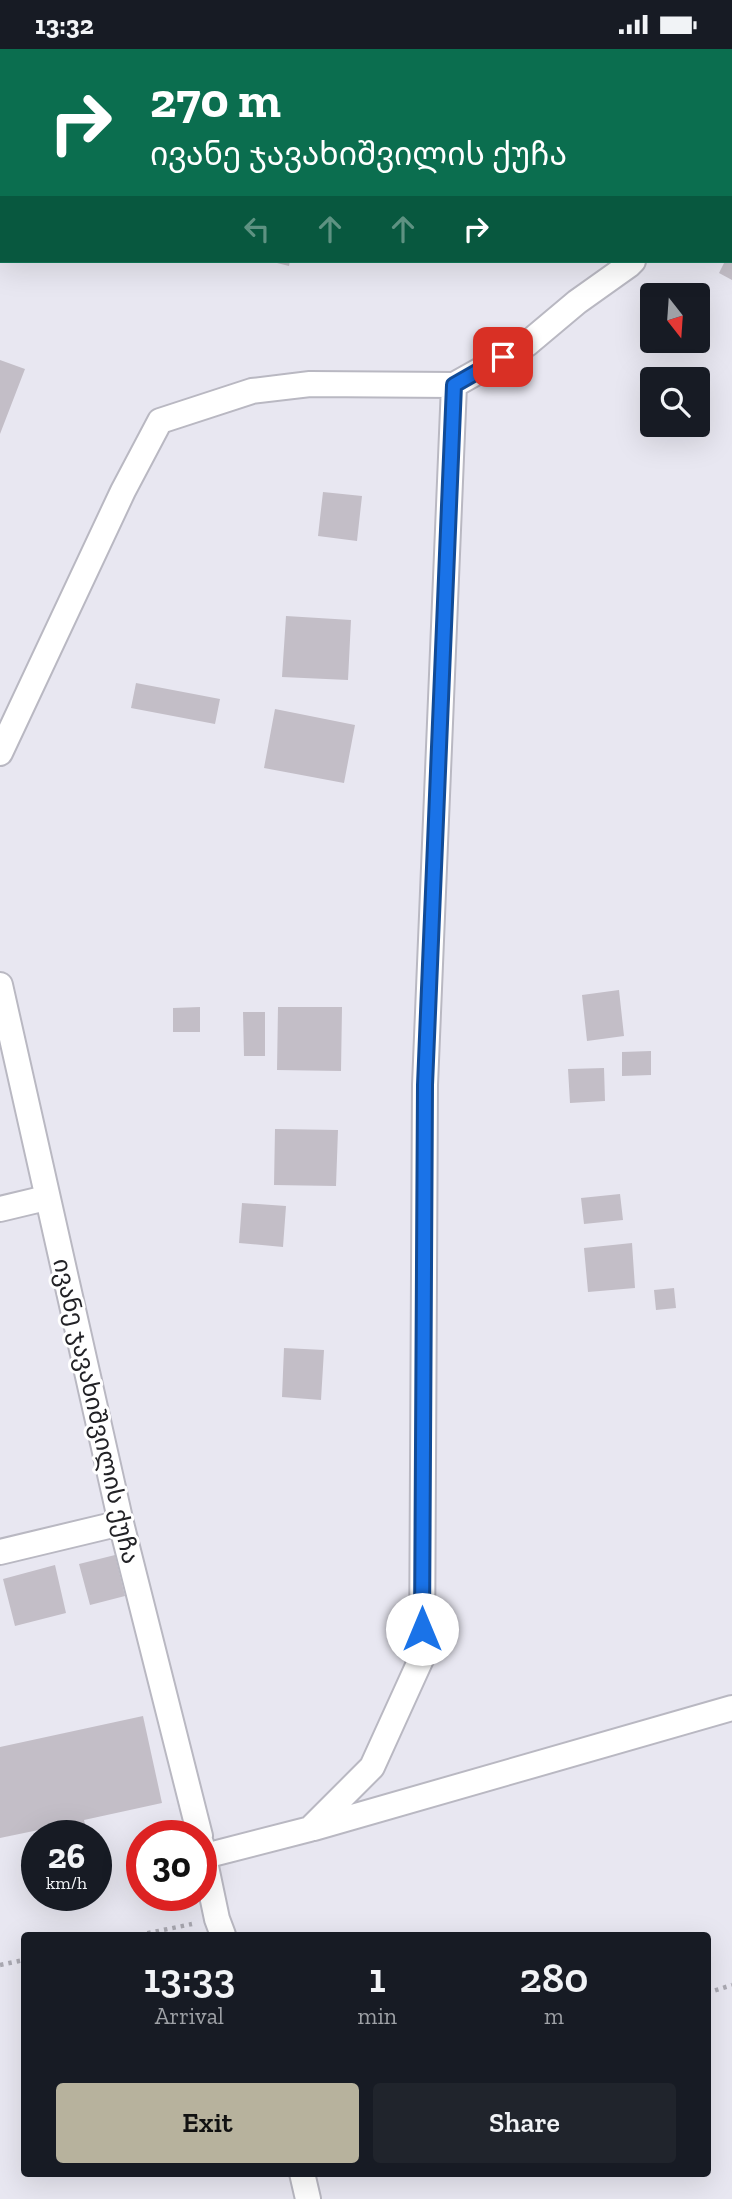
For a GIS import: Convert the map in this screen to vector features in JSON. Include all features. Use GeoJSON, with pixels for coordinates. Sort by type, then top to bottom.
{"type":"FeatureCollection","features":[{"type":"Feature","properties":{"kind":"street"},"geometry":{"type":"LineString","coordinates":[[0,753],[123,491],[160,421],[252,391],[310,384],[454,385],[527,344],[631,263]]}},
{"type":"Feature","properties":{"kind":"street"},"geometry":{"type":"LineString","coordinates":[[310,1829],[372,1767],[422,1657],[425,1085],[454,385]]}},
{"type":"Feature","properties":{"kind":"street","name":"ივანე ჯავახიშვილის ქუჩა"},"geometry":{"type":"LineString","coordinates":[[0,985],[121,1523],[196,1820]]}},
{"type":"Feature","properties":{"kind":"street"},"geometry":{"type":"LineString","coordinates":[[0,1209],[46,1198]]}},
{"type":"Feature","properties":{"kind":"street"},"geometry":{"type":"LineString","coordinates":[[0,1552],[121,1523]]}},
{"type":"Feature","properties":{"kind":"street"},"geometry":{"type":"LineString","coordinates":[[217,1843],[310,1829],[732,1708]]}},
{"type":"Feature","properties":{"kind":"street"},"geometry":{"type":"LineString","coordinates":[[303,2177],[308,2199]]}},
{"type":"Feature","properties":{"kind":"path"},"geometry":{"type":"LineString","coordinates":[[169,1932],[220,1927]]}},
{"type":"Feature","properties":{"kind":"path"},"geometry":{"type":"LineString","coordinates":[[0,1965],[21,1960]]}},
{"type":"Feature","properties":{"kind":"path"},"geometry":{"type":"LineString","coordinates":[[711,1992],[732,1985]]}},
{"type":"Feature","properties":{"kind":"building"},"geometry":{"type":"Polygon","coordinates":[[[724,263],[732,263],[732,280],[719,273],[724,263]]]}},
{"type":"Feature","properties":{"kind":"building"},"geometry":{"type":"Polygon","coordinates":[[[0,360],[25,369],[0,434],[0,360]]]}},
{"type":"Feature","properties":{"kind":"building"},"geometry":{"type":"Polygon","coordinates":[[[323,492],[362,496],[357,541],[318,536],[323,492]]]}},
{"type":"Feature","properties":{"kind":"building"},"geometry":{"type":"Polygon","coordinates":[[[286,616],[351,620],[348,680],[282,677],[286,616]]]}},
{"type":"Feature","properties":{"kind":"building"},"geometry":{"type":"Polygon","coordinates":[[[136,683],[220,699],[215,724],[131,708],[136,683]]]}},
{"type":"Feature","properties":{"kind":"building"},"geometry":{"type":"Polygon","coordinates":[[[275,709],[355,725],[344,783],[264,768],[275,709]]]}},
{"type":"Feature","properties":{"kind":"building"},"geometry":{"type":"Polygon","coordinates":[[[619,990],[624,1036],[587,1041],[582,995],[619,990]]]}},
{"type":"Feature","properties":{"kind":"building"},"geometry":{"type":"Polygon","coordinates":[[[200,1007],[200,1032],[173,1032],[173,1008],[200,1007]]]}},
{"type":"Feature","properties":{"kind":"building"},"geometry":{"type":"Polygon","coordinates":[[[278,1007],[342,1007],[341,1071],[277,1070],[278,1007]]]}},
{"type":"Feature","properties":{"kind":"building"},"geometry":{"type":"Polygon","coordinates":[[[243,1012],[265,1012],[265,1056],[244,1056],[243,1012]]]}},
{"type":"Feature","properties":{"kind":"building"},"geometry":{"type":"Polygon","coordinates":[[[651,1051],[651,1075],[622,1076],[622,1052],[651,1051]]]}},
{"type":"Feature","properties":{"kind":"building"},"geometry":{"type":"Polygon","coordinates":[[[604,1068],[605,1101],[570,1103],[568,1069],[604,1068]]]}},
{"type":"Feature","properties":{"kind":"building"},"geometry":{"type":"Polygon","coordinates":[[[275,1129],[338,1130],[336,1186],[274,1185],[275,1129]]]}},
{"type":"Feature","properties":{"kind":"building"},"geometry":{"type":"Polygon","coordinates":[[[620,1194],[623,1220],[584,1224],[581,1198],[620,1194]]]}},
{"type":"Feature","properties":{"kind":"building"},"geometry":{"type":"Polygon","coordinates":[[[242,1203],[286,1206],[283,1247],[239,1243],[242,1203]]]}},
{"type":"Feature","properties":{"kind":"building"},"geometry":{"type":"Polygon","coordinates":[[[632,1243],[635,1288],[588,1292],[584,1248],[632,1243]]]}},
{"type":"Feature","properties":{"kind":"building"},"geometry":{"type":"Polygon","coordinates":[[[674,1288],[676,1308],[656,1310],[654,1290],[674,1288]]]}},
{"type":"Feature","properties":{"kind":"building"},"geometry":{"type":"Polygon","coordinates":[[[284,1348],[324,1350],[321,1400],[282,1397],[284,1348]]]}},
{"type":"Feature","properties":{"kind":"building"},"geometry":{"type":"Polygon","coordinates":[[[115,1555],[125,1596],[90,1605],[79,1564],[115,1555]]]}},
{"type":"Feature","properties":{"kind":"building"},"geometry":{"type":"Polygon","coordinates":[[[55,1565],[66,1613],[15,1626],[3,1579],[55,1565]]]}},
{"type":"Feature","properties":{"kind":"building"},"geometry":{"type":"Polygon","coordinates":[[[143,1716],[162,1803],[84,1820],[21,1820],[21,1834],[0,1838],[0,1747],[143,1716]]]}},
{"type":"Feature","properties":{"kind":"route"},"geometry":{"type":"LineString","coordinates":[[422,1629],[425,1085],[454,385],[503,357]]}}]}
